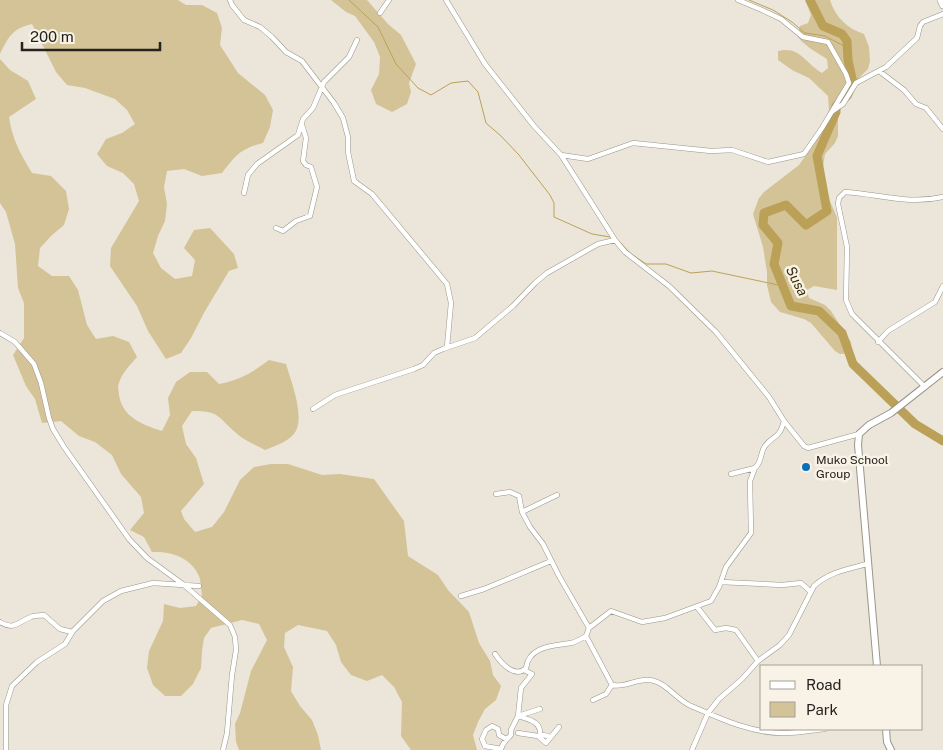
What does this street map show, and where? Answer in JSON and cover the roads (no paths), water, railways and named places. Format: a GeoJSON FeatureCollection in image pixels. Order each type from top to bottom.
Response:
{"type":"FeatureCollection","features":[{"type":"Feature","properties":{"kind":"main road"},"geometry":{"type":"LineString","coordinates":[[941,0],[943,4]]}},
{"type":"Feature","properties":{"kind":"main road"},"geometry":{"type":"LineString","coordinates":[[877,665],[867,564],[858,445],[859,434],[942,374]]}},
{"type":"Feature","properties":{"kind":"main road"},"geometry":{"type":"LineString","coordinates":[[886,730],[887,742],[891,750]]}},
{"type":"Feature","properties":{"kind":"street"},"geometry":{"type":"LineString","coordinates":[[230,0],[244,20],[260,27],[286,52],[302,61],[322,86],[343,118],[348,137],[348,152],[354,181],[372,194],[447,284],[451,303],[447,347]]}},
{"type":"Feature","properties":{"kind":"street"},"geometry":{"type":"LineString","coordinates":[[380,14],[389,0]]}},
{"type":"Feature","properties":{"kind":"street"},"geometry":{"type":"LineString","coordinates":[[446,0],[491,72],[534,126],[562,155],[614,238],[625,252],[669,286],[716,332],[769,397],[784,421],[807,448],[859,434]]}},
{"type":"Feature","properties":{"kind":"street"},"geometry":{"type":"LineString","coordinates":[[562,155],[588,159],[635,143],[711,151],[732,150],[768,162],[804,154],[849,83],[846,74],[828,42],[803,37],[781,20],[738,0]]}},
{"type":"Feature","properties":{"kind":"street"},"geometry":{"type":"LineString","coordinates":[[832,111],[843,104],[856,83],[886,67],[917,38],[923,22],[943,14]]}},
{"type":"Feature","properties":{"kind":"street"},"geometry":{"type":"LineString","coordinates":[[244,193],[248,175],[257,164],[298,136],[303,119],[313,108],[322,86],[349,57],[357,40]]}},
{"type":"Feature","properties":{"kind":"street"},"geometry":{"type":"LineString","coordinates":[[879,71],[904,90],[916,104],[926,108],[943,129]]}},
{"type":"Feature","properties":{"kind":"street"},"geometry":{"type":"LineString","coordinates":[[276,228],[283,231],[296,221],[310,216],[316,194],[315,176],[311,168],[306,166],[303,161],[306,138],[302,124]]}},
{"type":"Feature","properties":{"kind":"street"},"geometry":{"type":"LineString","coordinates":[[925,387],[852,314],[846,300],[847,247],[838,206],[840,198],[845,192],[913,200],[932,200],[943,197]]}},
{"type":"Feature","properties":{"kind":"street"},"geometry":{"type":"LineString","coordinates":[[313,409],[335,395],[414,369],[423,365],[434,354],[447,347],[475,338],[513,306],[547,273],[598,244],[614,238]]}},
{"type":"Feature","properties":{"kind":"street"},"geometry":{"type":"LineString","coordinates":[[878,342],[888,331],[935,302],[943,286]]}},
{"type":"Feature","properties":{"kind":"street"},"geometry":{"type":"LineString","coordinates":[[0,333],[15,342],[34,364],[41,383],[49,418],[64,448],[129,539],[147,558],[184,585],[230,625],[235,637],[236,650],[224,750]]}},
{"type":"Feature","properties":{"kind":"street"},"geometry":{"type":"LineString","coordinates":[[524,670],[527,662],[538,650],[553,645],[573,643],[586,636],[589,628],[611,611],[642,622],[663,619],[711,601],[726,567],[751,533],[750,481],[755,468],[760,463],[763,448],[780,434],[784,421]]}},
{"type":"Feature","properties":{"kind":"street"},"geometry":{"type":"LineString","coordinates":[[731,474],[755,468]]}},
{"type":"Feature","properties":{"kind":"street"},"geometry":{"type":"LineString","coordinates":[[496,494],[507,492],[518,495],[521,501],[522,512],[533,533],[543,544],[589,628]]}},
{"type":"Feature","properties":{"kind":"street"},"geometry":{"type":"LineString","coordinates":[[522,512],[557,495]]}},
{"type":"Feature","properties":{"kind":"street"},"geometry":{"type":"LineString","coordinates":[[461,596],[511,578],[551,560]]}},
{"type":"Feature","properties":{"kind":"street"},"geometry":{"type":"LineString","coordinates":[[692,750],[708,713],[719,699],[742,679],[758,661],[774,651],[789,635],[811,592],[820,580],[833,573],[867,564]]}},
{"type":"Feature","properties":{"kind":"street"},"geometry":{"type":"LineString","coordinates":[[721,582],[782,585],[801,583],[811,592]]}},
{"type":"Feature","properties":{"kind":"street"},"geometry":{"type":"LineString","coordinates":[[6,750],[6,705],[12,686],[38,662],[65,644],[72,632],[103,601],[116,593],[153,583],[199,586]]}},
{"type":"Feature","properties":{"kind":"street"},"geometry":{"type":"LineString","coordinates":[[697,607],[715,630],[734,628],[758,661]]}},
{"type":"Feature","properties":{"kind":"street"},"geometry":{"type":"LineString","coordinates":[[0,622],[5,625],[18,625],[31,616],[44,615],[60,629],[72,632]]}},
{"type":"Feature","properties":{"kind":"street"},"geometry":{"type":"LineString","coordinates":[[586,636],[612,685]]}},
{"type":"Feature","properties":{"kind":"street"},"geometry":{"type":"LineString","coordinates":[[495,654],[509,669],[515,671],[524,670],[532,674],[521,688],[518,716],[511,730],[511,735],[506,740],[504,741],[501,749],[485,746],[482,739],[486,730],[492,726],[498,729],[499,735],[506,740]]}},
{"type":"Feature","properties":{"kind":"street"},"geometry":{"type":"LineString","coordinates":[[612,685],[618,686],[652,680],[667,689],[682,702],[732,723],[760,730]]}},
{"type":"Feature","properties":{"kind":"street"},"geometry":{"type":"LineString","coordinates":[[593,700],[606,694],[612,685]]}},
{"type":"Feature","properties":{"kind":"street"},"geometry":{"type":"LineString","coordinates":[[518,716],[540,709]]}},
{"type":"Feature","properties":{"kind":"street"},"geometry":{"type":"LineString","coordinates":[[518,716],[537,723],[541,730],[540,737],[544,735],[550,737]]}},
{"type":"Feature","properties":{"kind":"street"},"geometry":{"type":"LineString","coordinates":[[518,733],[538,736],[546,743],[559,727]]}},
{"type":"Feature","properties":{"kind":"street"},"geometry":{"type":"LineString","coordinates":[[761,730],[787,733],[816,730]]}},
{"type":"Feature","properties":{"kind":"waterway"},"geometry":{"type":"LineString","coordinates":[[349,0],[378,27],[396,64],[418,88],[431,95],[451,83],[468,81],[478,92],[486,123],[519,155],[550,195],[554,203],[554,217],[592,234],[610,237]]}},
{"type":"Feature","properties":{"kind":"waterway"},"geometry":{"type":"LineString","coordinates":[[749,0],[773,10],[805,33],[825,36],[848,48]]}},
{"type":"Feature","properties":{"kind":"waterway","name":"Susa"},"geometry":{"type":"LineString","coordinates":[[810,0],[823,26],[842,34],[847,41],[848,60],[853,83],[847,96],[836,106],[836,112],[817,156],[827,211],[806,225],[786,205],[764,213],[763,225],[778,243],[774,264],[791,306],[819,311],[842,333],[853,364],[915,424],[943,441]]}},
{"type":"Feature","properties":{"kind":"waterway"},"geometry":{"type":"LineString","coordinates":[[616,238],[630,253],[646,264],[666,264],[691,273],[712,271],[783,286]]}},
{"type":"Feature","properties":{"kind":"place","name":"Muko School Group"},"geometry":{"type":"Point","coordinates":[806,467]}}]}
